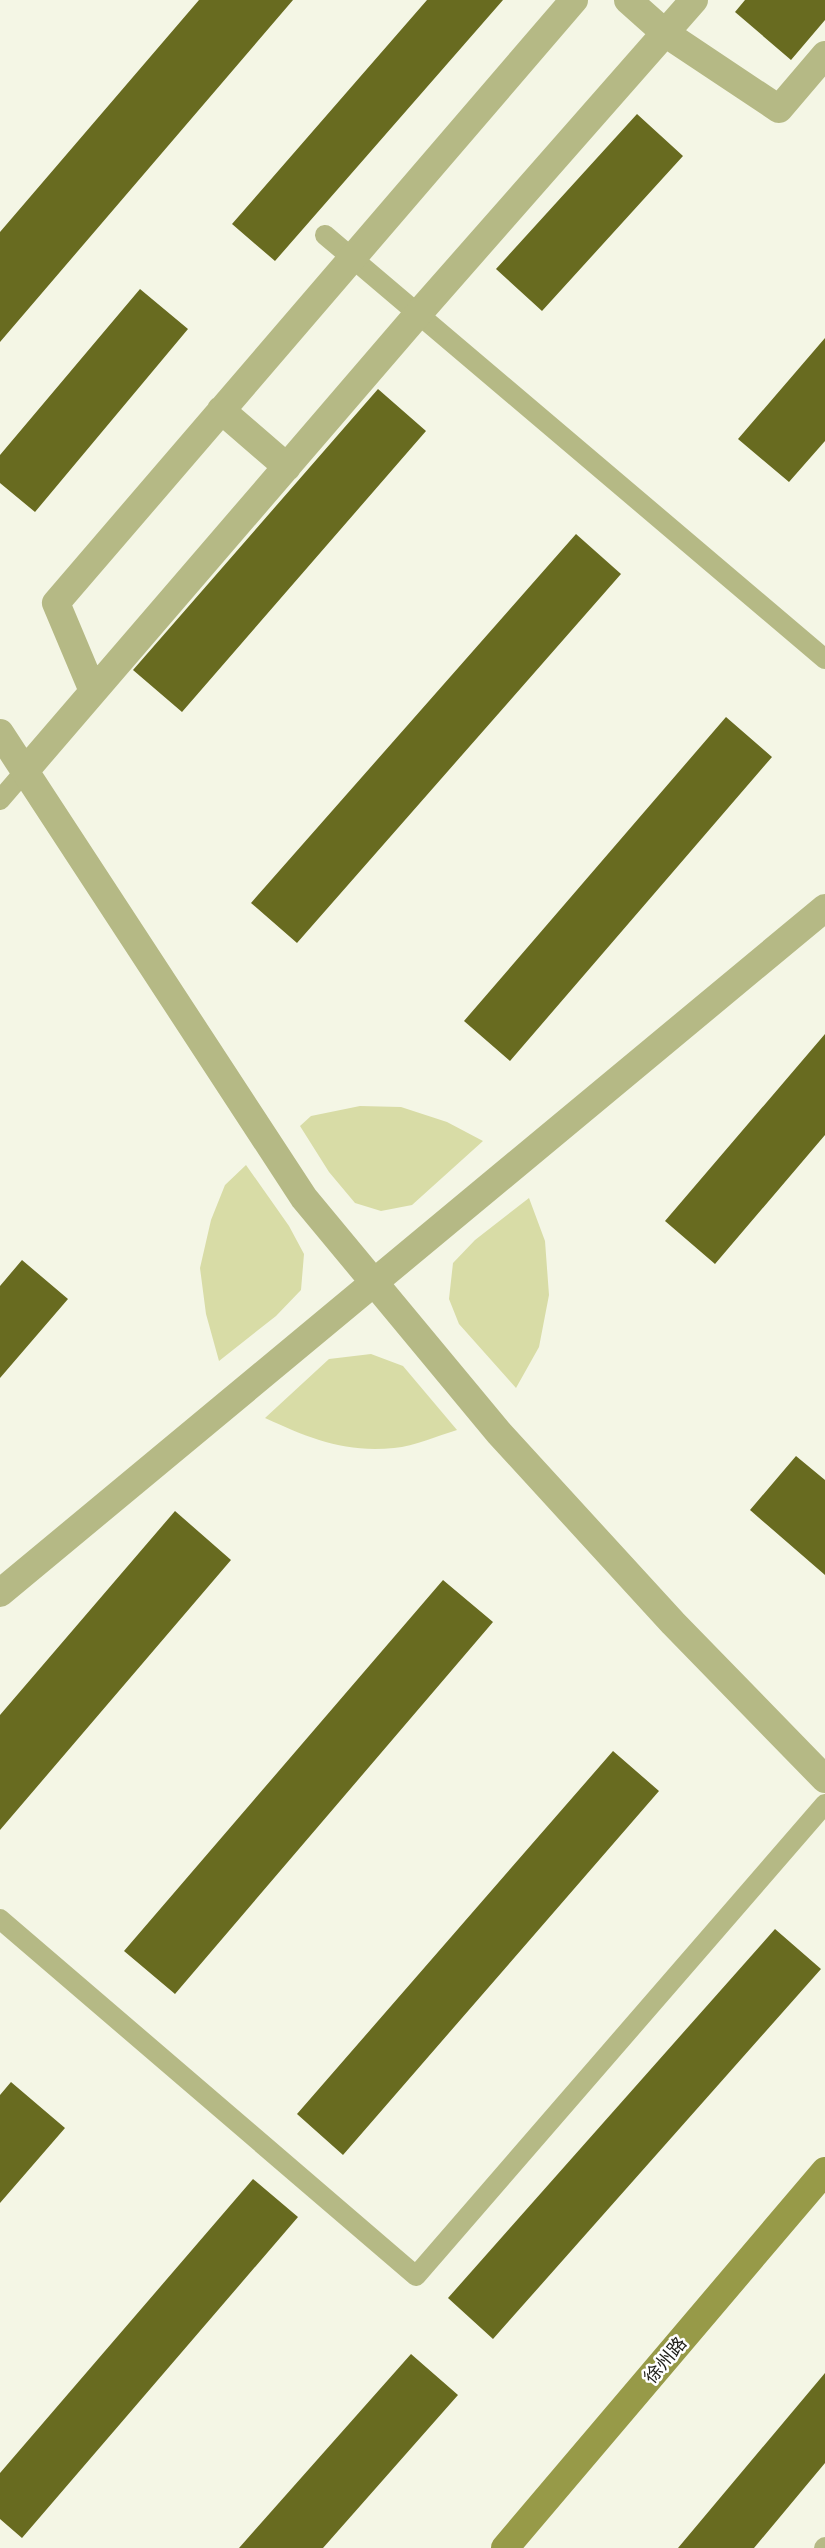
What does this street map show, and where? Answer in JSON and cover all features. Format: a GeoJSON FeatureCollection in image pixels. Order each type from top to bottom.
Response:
{"type":"FeatureCollection","features":[{"type":"Feature","properties":{"kind":"street"},"geometry":{"type":"LineString","coordinates":[[93,691],[56,603],[574,0]]}},
{"type":"Feature","properties":{"kind":"street"},"geometry":{"type":"LineString","coordinates":[[628,0],[666,33],[779,109],[825,55]]}},
{"type":"Feature","properties":{"kind":"street"},"geometry":{"type":"LineString","coordinates":[[25,771],[418,314],[694,0]]}},
{"type":"Feature","properties":{"kind":"street"},"geometry":{"type":"LineString","coordinates":[[221,410],[287,467]]}},
{"type":"Feature","properties":{"kind":"street"},"geometry":{"type":"LineString","coordinates":[[0,733],[304,1198],[499,1433],[673,1623],[825,1780]]}},
{"type":"Feature","properties":{"kind":"street"},"geometry":{"type":"LineString","coordinates":[[0,1593],[825,908]]}},
{"type":"Feature","properties":{"kind":"street","name":"徐州路"},"geometry":{"type":"LineString","coordinates":[[505,2548],[825,2171]]}},
{"type":"Feature","properties":{"kind":"lane"},"geometry":{"type":"LineString","coordinates":[[325,235],[825,659]]}},
{"type":"Feature","properties":{"kind":"lane"},"geometry":{"type":"LineString","coordinates":[[0,800],[25,771]]}},
{"type":"Feature","properties":{"kind":"lane"},"geometry":{"type":"LineString","coordinates":[[0,1919],[416,2276],[825,1804]]}},
{"type":"Feature","properties":{"kind":"green space"},"geometry":{"type":"Polygon","coordinates":[[[360,1106],[401,1107],[447,1122],[483,1141],[412,1205],[381,1211],[355,1203],[329,1172],[300,1126],[311,1116],[360,1106]]]}},
{"type":"Feature","properties":{"kind":"green space"},"geometry":{"type":"Polygon","coordinates":[[[246,1165],[289,1226],[304,1254],[301,1290],[276,1316],[219,1361],[206,1314],[200,1268],[211,1220],[225,1185],[246,1165]]]}},
{"type":"Feature","properties":{"kind":"green space"},"geometry":{"type":"Polygon","coordinates":[[[529,1198],[545,1241],[549,1295],[539,1347],[516,1388],[459,1324],[449,1299],[453,1263],[475,1240],[529,1198]]]}},
{"type":"Feature","properties":{"kind":"green space"},"geometry":{"type":"Polygon","coordinates":[[[371,1354],[403,1366],[457,1430],[402,1447],[359,1448],[312,1438],[265,1418],[329,1359],[371,1354]]]}},
{"type":"Feature","properties":{"kind":"building"},"geometry":{"type":"Polygon","coordinates":[[[199,0],[293,0],[0,342],[0,232],[199,0]]]}},
{"type":"Feature","properties":{"kind":"building"},"geometry":{"type":"Polygon","coordinates":[[[427,0],[503,0],[275,261],[232,224],[427,0]]]}},
{"type":"Feature","properties":{"kind":"building"},"geometry":{"type":"Polygon","coordinates":[[[745,0],[825,0],[825,20],[791,60],[735,12],[745,0]]]}},
{"type":"Feature","properties":{"kind":"building"},"geometry":{"type":"Polygon","coordinates":[[[637,114],[683,156],[542,311],[496,269],[637,114]]]}},
{"type":"Feature","properties":{"kind":"building"},"geometry":{"type":"Polygon","coordinates":[[[140,289],[188,329],[35,512],[0,483],[0,455],[140,289]]]}},
{"type":"Feature","properties":{"kind":"building"},"geometry":{"type":"Polygon","coordinates":[[[825,338],[825,441],[789,482],[738,439],[825,338]]]}},
{"type":"Feature","properties":{"kind":"building"},"geometry":{"type":"Polygon","coordinates":[[[378,389],[426,431],[182,712],[133,670],[378,389]]]}},
{"type":"Feature","properties":{"kind":"building"},"geometry":{"type":"Polygon","coordinates":[[[576,534],[621,574],[297,943],[251,903],[576,534]]]}},
{"type":"Feature","properties":{"kind":"building"},"geometry":{"type":"Polygon","coordinates":[[[726,717],[772,757],[510,1061],[464,1021],[726,717]]]}},
{"type":"Feature","properties":{"kind":"building"},"geometry":{"type":"Polygon","coordinates":[[[825,1034],[825,1135],[715,1264],[665,1221],[825,1034]]]}},
{"type":"Feature","properties":{"kind":"building"},"geometry":{"type":"Polygon","coordinates":[[[22,1260],[68,1299],[0,1378],[0,1286],[22,1260]]]}},
{"type":"Feature","properties":{"kind":"building"},"geometry":{"type":"Polygon","coordinates":[[[796,1456],[825,1480],[825,1575],[750,1510],[796,1456]]]}},
{"type":"Feature","properties":{"kind":"building"},"geometry":{"type":"Polygon","coordinates":[[[175,1511],[231,1560],[0,1830],[0,1715],[175,1511]]]}},
{"type":"Feature","properties":{"kind":"building"},"geometry":{"type":"Polygon","coordinates":[[[443,1580],[493,1622],[175,1994],[124,1951],[443,1580]]]}},
{"type":"Feature","properties":{"kind":"building"},"geometry":{"type":"Polygon","coordinates":[[[613,1751],[659,1791],[343,2155],[297,2114],[613,1751]]]}},
{"type":"Feature","properties":{"kind":"building"},"geometry":{"type":"Polygon","coordinates":[[[775,1929],[821,1969],[493,2339],[448,2298],[775,1929]]]}},
{"type":"Feature","properties":{"kind":"building"},"geometry":{"type":"Polygon","coordinates":[[[11,2082],[65,2128],[0,2203],[0,2095],[11,2082]]]}},
{"type":"Feature","properties":{"kind":"building"},"geometry":{"type":"Polygon","coordinates":[[[253,2179],[298,2217],[22,2538],[0,2519],[0,2473],[253,2179]]]}},
{"type":"Feature","properties":{"kind":"building"},"geometry":{"type":"Polygon","coordinates":[[[411,2354],[458,2395],[323,2548],[239,2548],[411,2354]]]}},
{"type":"Feature","properties":{"kind":"building"},"geometry":{"type":"Polygon","coordinates":[[[825,2373],[825,2463],[754,2548],[678,2548],[825,2373]]]}}]}
